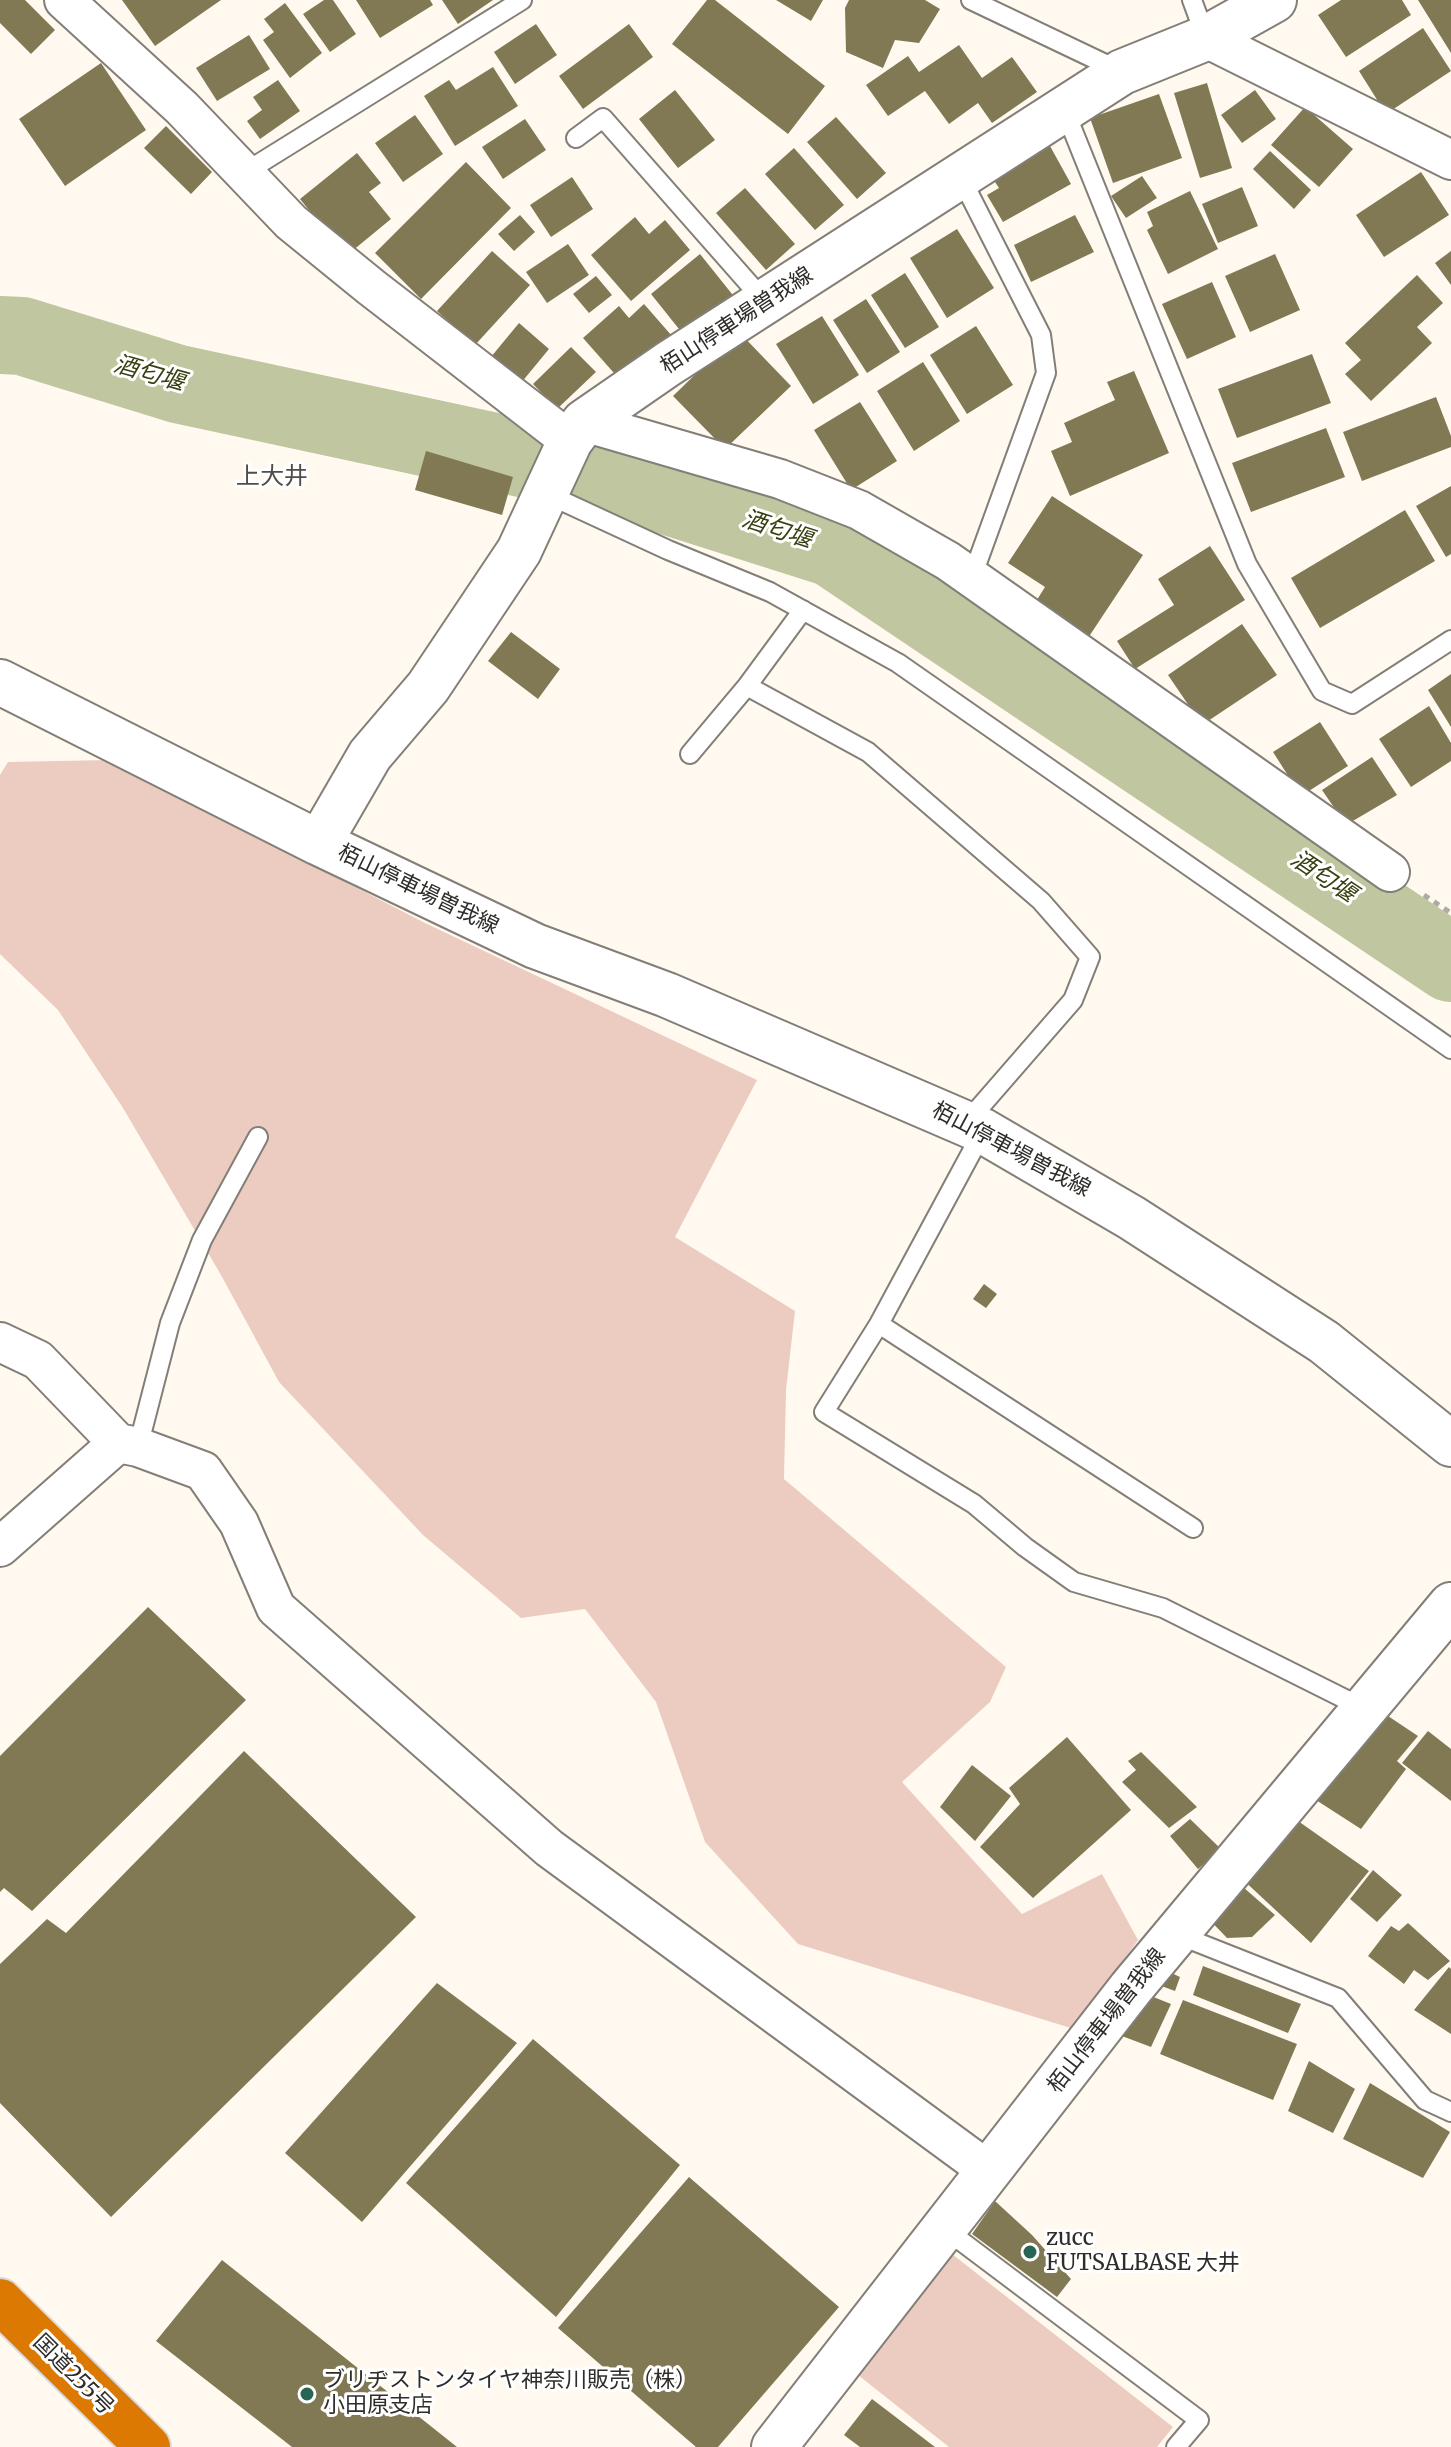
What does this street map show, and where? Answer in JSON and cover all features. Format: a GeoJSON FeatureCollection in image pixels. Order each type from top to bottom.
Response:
{"type":"FeatureCollection","features":[{"type":"Feature","properties":{"kind":"highway","name":"国道255号"},"geometry":{"type":"LineString","coordinates":[[0,2301],[129,2442]]}},
{"type":"Feature","properties":{"kind":"main road","name":"栢山停車場曽我線"},"geometry":{"type":"LineString","coordinates":[[1274,0],[1199,19],[1065,111],[668,364],[577,432],[519,551],[499,583],[428,687],[370,755],[319,843],[535,946],[667,995],[974,1128],[1081,1186],[1324,1342],[1451,1444]]}},
{"type":"Feature","properties":{"kind":"main road"},"geometry":{"type":"LineString","coordinates":[[0,682],[319,843]]}},
{"type":"Feature","properties":{"kind":"main road","name":"栢山停車場曽我線"},"geometry":{"type":"LineString","coordinates":[[774,2447],[1131,1988],[1451,1605]]}},
{"type":"Feature","properties":{"kind":"street"},"geometry":{"type":"LineString","coordinates":[[66,1],[182,108],[302,232],[577,432],[780,479],[859,510],[972,577],[1390,872]]}},
{"type":"Feature","properties":{"kind":"street"},"geometry":{"type":"LineString","coordinates":[[1199,19],[1451,160]]}},
{"type":"Feature","properties":{"kind":"street"},"geometry":{"type":"LineString","coordinates":[[0,1342],[38,1360],[128,1445],[203,1471],[239,1523],[276,1608],[549,1848],[990,2172]]}},
{"type":"Feature","properties":{"kind":"street"},"geometry":{"type":"LineString","coordinates":[[0,1547],[128,1445]]}},
{"type":"Feature","properties":{"kind":"lane"},"geometry":{"type":"LineString","coordinates":[[244,173],[522,0]]}},
{"type":"Feature","properties":{"kind":"lane"},"geometry":{"type":"LineString","coordinates":[[971,0],[1122,72]]}},
{"type":"Feature","properties":{"kind":"lane"},"geometry":{"type":"LineString","coordinates":[[1065,111],[1247,564],[1322,691],[1352,704],[1451,640]]}},
{"type":"Feature","properties":{"kind":"lane"},"geometry":{"type":"LineString","coordinates":[[576,138],[603,118],[766,303]]}},
{"type":"Feature","properties":{"kind":"lane"},"geometry":{"type":"LineString","coordinates":[[961,178],[1041,335],[1046,373],[972,577]]}},
{"type":"Feature","properties":{"kind":"lane"},"geometry":{"type":"LineString","coordinates":[[547,494],[668,550],[770,592],[898,663],[1451,1049]]}},
{"type":"Feature","properties":{"kind":"lane"},"geometry":{"type":"LineString","coordinates":[[690,754],[747,686],[803,610]]}},
{"type":"Feature","properties":{"kind":"lane"},"geometry":{"type":"LineString","coordinates":[[747,686],[868,752],[1041,901],[1090,957],[1073,1000],[974,1128],[879,1324],[824,1412],[974,1504],[1025,1547],[1074,1582],[1163,1608],[1363,1708]]}},
{"type":"Feature","properties":{"kind":"lane"},"geometry":{"type":"LineString","coordinates":[[128,1445],[202,1240],[258,1137]]}},
{"type":"Feature","properties":{"kind":"lane"},"geometry":{"type":"LineString","coordinates":[[879,1324],[1193,1528]]}},
{"type":"Feature","properties":{"kind":"lane"},"geometry":{"type":"LineString","coordinates":[[1176,1934],[1338,1998],[1425,2100],[1451,2112]]}},
{"type":"Feature","properties":{"kind":"lane"},"geometry":{"type":"LineString","coordinates":[[945,2229],[1199,2420],[1176,2447]]}},
{"type":"Feature","properties":{"kind":"shaded area"},"geometry":{"type":"Polygon","coordinates":[[[109,760],[425,923],[757,1080],[675,1237],[795,1311],[786,1390],[784,1479],[1006,1667],[990,1702],[902,1782],[1022,1914],[1102,1874],[1138,1940],[1074,2029],[798,1944],[705,1842],[656,1702],[585,1609],[521,1618],[423,1535],[279,1382],[221,1275],[123,1108],[58,1010],[0,954],[0,775],[8,762],[109,760]]]}},
{"type":"Feature","properties":{"kind":"shaded area"},"geometry":{"type":"Polygon","coordinates":[[[952,2254],[1173,2427],[1157,2447],[949,2447],[858,2375],[952,2254]]]}},
{"type":"Feature","properties":{"kind":"building"},"geometry":{"type":"Polygon","coordinates":[[[0,0],[25,0],[55,30],[31,54],[0,23],[0,0]]]}},
{"type":"Feature","properties":{"kind":"building"},"geometry":{"type":"Polygon","coordinates":[[[122,0],[221,0],[155,46],[122,0]]]}},
{"type":"Feature","properties":{"kind":"building"},"geometry":{"type":"Polygon","coordinates":[[[324,0],[333,0],[356,34],[330,52],[303,14],[324,0]]]}},
{"type":"Feature","properties":{"kind":"building"},"geometry":{"type":"Polygon","coordinates":[[[356,0],[430,0],[433,5],[380,38],[356,0]]]}},
{"type":"Feature","properties":{"kind":"building"},"geometry":{"type":"Polygon","coordinates":[[[442,0],[493,0],[458,24],[442,0]]]}},
{"type":"Feature","properties":{"kind":"building"},"geometry":{"type":"Polygon","coordinates":[[[707,0],[715,0],[825,86],[788,134],[672,44],[707,0]]]}},
{"type":"Feature","properties":{"kind":"building"},"geometry":{"type":"Polygon","coordinates":[[[776,0],[823,0],[811,21],[776,0]]]}},
{"type":"Feature","properties":{"kind":"building"},"geometry":{"type":"Polygon","coordinates":[[[849,0],[925,0],[940,9],[919,43],[895,40],[883,68],[846,52],[845,8],[849,0]]]}},
{"type":"Feature","properties":{"kind":"building"},"geometry":{"type":"Polygon","coordinates":[[[1341,0],[1402,0],[1411,15],[1346,57],[1318,15],[1341,0]]]}},
{"type":"Feature","properties":{"kind":"building"},"geometry":{"type":"Polygon","coordinates":[[[1418,0],[1451,0],[1451,53],[1418,0]]]}},
{"type":"Feature","properties":{"kind":"building"},"geometry":{"type":"Polygon","coordinates":[[[285,3],[322,53],[290,78],[263,40],[274,32],[264,19],[285,3]]]}},
{"type":"Feature","properties":{"kind":"building"},"geometry":{"type":"Polygon","coordinates":[[[536,24],[557,55],[515,84],[494,52],[536,24]]]}},
{"type":"Feature","properties":{"kind":"building"},"geometry":{"type":"Polygon","coordinates":[[[629,24],[653,57],[583,109],[559,76],[629,24]]]}},
{"type":"Feature","properties":{"kind":"building"},"geometry":{"type":"Polygon","coordinates":[[[1423,28],[1451,71],[1386,114],[1359,71],[1423,28]]]}},
{"type":"Feature","properties":{"kind":"building"},"geometry":{"type":"Polygon","coordinates":[[[249,35],[270,69],[217,101],[196,68],[249,35]]]}},
{"type":"Feature","properties":{"kind":"building"},"geometry":{"type":"Polygon","coordinates":[[[959,45],[982,78],[1012,57],[1037,92],[992,123],[978,103],[949,124],[925,91],[888,116],[866,85],[908,56],[919,72],[959,45]]]}},
{"type":"Feature","properties":{"kind":"building"},"geometry":{"type":"Polygon","coordinates":[[[101,63],[146,130],[65,186],[19,119],[101,63]]]}},
{"type":"Feature","properties":{"kind":"building"},"geometry":{"type":"Polygon","coordinates":[[[493,67],[518,106],[455,146],[424,96],[449,80],[456,90],[493,67]]]}},
{"type":"Feature","properties":{"kind":"building"},"geometry":{"type":"Polygon","coordinates":[[[278,80],[300,111],[260,139],[247,121],[262,110],[253,97],[278,80]]]}},
{"type":"Feature","properties":{"kind":"building"},"geometry":{"type":"Polygon","coordinates":[[[1207,83],[1232,168],[1200,178],[1174,93],[1207,83]]]}},
{"type":"Feature","properties":{"kind":"building"},"geometry":{"type":"Polygon","coordinates":[[[675,90],[715,140],[678,168],[639,119],[675,90]]]}},
{"type":"Feature","properties":{"kind":"building"},"geometry":{"type":"Polygon","coordinates":[[[1255,90],[1276,119],[1242,143],[1221,115],[1255,90]]]}},
{"type":"Feature","properties":{"kind":"building"},"geometry":{"type":"Polygon","coordinates":[[[1159,94],[1182,158],[1113,183],[1090,118],[1159,94]]]}},
{"type":"Feature","properties":{"kind":"building"},"geometry":{"type":"Polygon","coordinates":[[[1305,107],[1353,149],[1319,187],[1271,145],[1305,107]]]}},
{"type":"Feature","properties":{"kind":"building"},"geometry":{"type":"Polygon","coordinates":[[[415,115],[443,154],[403,182],[375,143],[415,115]]]}},
{"type":"Feature","properties":{"kind":"building"},"geometry":{"type":"Polygon","coordinates":[[[836,117],[886,173],[857,199],[807,142],[836,117]]]}},
{"type":"Feature","properties":{"kind":"building"},"geometry":{"type":"Polygon","coordinates":[[[525,119],[546,150],[503,179],[482,147],[525,119]]]}},
{"type":"Feature","properties":{"kind":"building"},"geometry":{"type":"Polygon","coordinates":[[[166,126],[212,172],[191,194],[144,148],[166,126]]]}},
{"type":"Feature","properties":{"kind":"building"},"geometry":{"type":"Polygon","coordinates":[[[1050,146],[1071,184],[1003,222],[987,195],[999,188],[993,179],[1050,146]]]}},
{"type":"Feature","properties":{"kind":"building"},"geometry":{"type":"Polygon","coordinates":[[[794,148],[844,205],[815,230],[765,174],[794,148]]]}},
{"type":"Feature","properties":{"kind":"building"},"geometry":{"type":"Polygon","coordinates":[[[1270,151],[1311,190],[1294,209],[1253,169],[1270,151]]]}},
{"type":"Feature","properties":{"kind":"building"},"geometry":{"type":"Polygon","coordinates":[[[357,153],[381,183],[369,192],[391,219],[346,256],[300,199],[357,153]]]}},
{"type":"Feature","properties":{"kind":"building"},"geometry":{"type":"Polygon","coordinates":[[[466,162],[511,208],[421,299],[375,253],[466,162]]]}},
{"type":"Feature","properties":{"kind":"building"},"geometry":{"type":"Polygon","coordinates":[[[1421,172],[1449,215],[1384,257],[1356,215],[1421,172]]]}},
{"type":"Feature","properties":{"kind":"building"},"geometry":{"type":"Polygon","coordinates":[[[1142,176],[1157,198],[1126,218],[1111,196],[1142,176]]]}},
{"type":"Feature","properties":{"kind":"building"},"geometry":{"type":"Polygon","coordinates":[[[572,177],[593,209],[551,237],[530,205],[572,177]]]}},
{"type":"Feature","properties":{"kind":"building"},"geometry":{"type":"Polygon","coordinates":[[[1242,187],[1258,226],[1218,243],[1202,204],[1242,187]]]}},
{"type":"Feature","properties":{"kind":"building"},"geometry":{"type":"Polygon","coordinates":[[[745,188],[795,244],[766,270],[716,213],[745,188]]]}},
{"type":"Feature","properties":{"kind":"building"},"geometry":{"type":"Polygon","coordinates":[[[1190,191],[1218,249],[1168,274],[1147,230],[1153,226],[1147,212],[1190,191]]]}},
{"type":"Feature","properties":{"kind":"building"},"geometry":{"type":"Polygon","coordinates":[[[520,215],[535,232],[514,251],[498,234],[520,215]]]}},
{"type":"Feature","properties":{"kind":"building"},"geometry":{"type":"Polygon","coordinates":[[[1075,215],[1094,252],[1031,282],[1014,245],[1075,215]]]}},
{"type":"Feature","properties":{"kind":"building"},"geometry":{"type":"Polygon","coordinates":[[[635,217],[649,234],[665,220],[690,250],[631,301],[591,255],[635,217]]]}},
{"type":"Feature","properties":{"kind":"building"},"geometry":{"type":"Polygon","coordinates":[[[957,229],[994,288],[947,318],[910,258],[957,229]]]}},
{"type":"Feature","properties":{"kind":"building"},"geometry":{"type":"Polygon","coordinates":[[[568,244],[589,275],[547,303],[526,272],[568,244]]]}},
{"type":"Feature","properties":{"kind":"building"},"geometry":{"type":"Polygon","coordinates":[[[492,251],[530,285],[475,345],[437,311],[492,251]]]}},
{"type":"Feature","properties":{"kind":"building"},"geometry":{"type":"Polygon","coordinates":[[[1451,251],[1451,285],[1435,263],[1451,251]]]}},
{"type":"Feature","properties":{"kind":"building"},"geometry":{"type":"Polygon","coordinates":[[[700,254],[736,299],[687,339],[651,294],[700,254]]]}},
{"type":"Feature","properties":{"kind":"building"},"geometry":{"type":"Polygon","coordinates":[[[1275,254],[1300,310],[1250,332],[1225,276],[1275,254]]]}},
{"type":"Feature","properties":{"kind":"building"},"geometry":{"type":"Polygon","coordinates":[[[905,273],[939,327],[905,348],[871,295],[905,273]]]}},
{"type":"Feature","properties":{"kind":"building"},"geometry":{"type":"Polygon","coordinates":[[[1417,275],[1443,303],[1417,327],[1432,343],[1371,401],[1345,374],[1361,360],[1345,343],[1417,275]]]}},
{"type":"Feature","properties":{"kind":"building"},"geometry":{"type":"Polygon","coordinates":[[[596,276],[612,295],[589,313],[573,294],[596,276]]]}},
{"type":"Feature","properties":{"kind":"building"},"geometry":{"type":"Polygon","coordinates":[[[1212,282],[1236,337],[1187,359],[1162,304],[1212,282]]]}},
{"type":"Feature","properties":{"kind":"building"},"geometry":{"type":"Polygon","coordinates":[[[866,299],[900,352],[867,373],[833,320],[866,299]]]}},
{"type":"Feature","properties":{"kind":"building"},"geometry":{"type":"Polygon","coordinates":[[[644,304],[672,336],[621,381],[583,338],[619,306],[629,318],[644,304]]]}},
{"type":"Feature","properties":{"kind":"building"},"geometry":{"type":"Polygon","coordinates":[[[822,316],[859,375],[813,404],[776,344],[822,316]]]}},
{"type":"Feature","properties":{"kind":"building"},"geometry":{"type":"Polygon","coordinates":[[[519,323],[549,349],[516,389],[486,363],[519,323]]]}},
{"type":"Feature","properties":{"kind":"building"},"geometry":{"type":"Polygon","coordinates":[[[976,326],[1013,385],[967,414],[930,355],[976,326]]]}},
{"type":"Feature","properties":{"kind":"building"},"geometry":{"type":"Polygon","coordinates":[[[739,332],[791,386],[725,449],[673,396],[739,332]]]}},
{"type":"Feature","properties":{"kind":"building"},"geometry":{"type":"Polygon","coordinates":[[[571,347],[596,372],[557,409],[533,384],[571,347]]]}},
{"type":"Feature","properties":{"kind":"building"},"geometry":{"type":"Polygon","coordinates":[[[1312,354],[1331,403],[1237,438],[1218,389],[1312,354]]]}},
{"type":"Feature","properties":{"kind":"building"},"geometry":{"type":"Polygon","coordinates":[[[923,362],[960,421],[914,451],[877,391],[923,362]]]}},
{"type":"Feature","properties":{"kind":"building"},"geometry":{"type":"Polygon","coordinates":[[[1134,371],[1169,453],[1070,496],[1051,451],[1072,442],[1064,423],[1115,400],[1107,382],[1134,371]]]}},
{"type":"Feature","properties":{"kind":"building"},"geometry":{"type":"Polygon","coordinates":[[[1436,397],[1451,436],[1451,447],[1362,481],[1343,432],[1436,397]]]}},
{"type":"Feature","properties":{"kind":"building"},"geometry":{"type":"Polygon","coordinates":[[[860,402],[897,461],[851,490],[814,430],[860,402]]]}},
{"type":"Feature","properties":{"kind":"building"},"geometry":{"type":"Polygon","coordinates":[[[1326,428],[1345,477],[1251,512],[1232,463],[1326,428]]]}},
{"type":"Feature","properties":{"kind":"building"},"geometry":{"type":"Polygon","coordinates":[[[426,451],[513,477],[502,515],[415,490],[426,451]]]}},
{"type":"Feature","properties":{"kind":"building"},"geometry":{"type":"Polygon","coordinates":[[[1451,486],[1451,554],[1446,557],[1416,506],[1451,486]]]}},
{"type":"Feature","properties":{"kind":"building"},"geometry":{"type":"Polygon","coordinates":[[[1052,496],[1143,555],[1088,638],[1035,603],[1045,587],[1008,563],[1052,496]]]}},
{"type":"Feature","properties":{"kind":"building"},"geometry":{"type":"Polygon","coordinates":[[[1405,510],[1435,561],[1320,628],[1291,578],[1405,510]]]}},
{"type":"Feature","properties":{"kind":"building"},"geometry":{"type":"Polygon","coordinates":[[[1210,546],[1245,600],[1135,669],[1117,641],[1174,605],[1158,579],[1210,546]]]}},
{"type":"Feature","properties":{"kind":"building"},"geometry":{"type":"Polygon","coordinates":[[[1242,624],[1277,675],[1202,725],[1168,675],[1242,624]]]}},
{"type":"Feature","properties":{"kind":"building"},"geometry":{"type":"Polygon","coordinates":[[[511,632],[560,669],[538,699],[488,661],[511,632]]]}},
{"type":"Feature","properties":{"kind":"building"},"geometry":{"type":"Polygon","coordinates":[[[1451,674],[1451,727],[1428,690],[1451,674]]]}},
{"type":"Feature","properties":{"kind":"building"},"geometry":{"type":"Polygon","coordinates":[[[1429,706],[1451,743],[1451,761],[1411,787],[1379,739],[1429,706]]]}},
{"type":"Feature","properties":{"kind":"building"},"geometry":{"type":"Polygon","coordinates":[[[1320,722],[1348,766],[1301,796],[1273,752],[1320,722]]]}},
{"type":"Feature","properties":{"kind":"building"},"geometry":{"type":"Polygon","coordinates":[[[1372,757],[1397,795],[1346,825],[1322,790],[1372,757]]]}},
{"type":"Feature","properties":{"kind":"building"},"geometry":{"type":"Polygon","coordinates":[[[984,1284],[997,1294],[986,1308],[973,1299],[984,1284]]]}},
{"type":"Feature","properties":{"kind":"building"},"geometry":{"type":"Polygon","coordinates":[[[148,1607],[246,1700],[32,1911],[4,1888],[0,1892],[0,1756],[148,1607]]]}},
{"type":"Feature","properties":{"kind":"building"},"geometry":{"type":"Polygon","coordinates":[[[1373,1706],[1418,1736],[1397,1761],[1406,1769],[1361,1829],[1302,1791],[1373,1706]]]}},
{"type":"Feature","properties":{"kind":"building"},"geometry":{"type":"Polygon","coordinates":[[[1428,1731],[1451,1749],[1451,1801],[1402,1763],[1428,1731]]]}},
{"type":"Feature","properties":{"kind":"building"},"geometry":{"type":"Polygon","coordinates":[[[1067,1737],[1131,1810],[1033,1898],[980,1847],[1020,1804],[1009,1788],[1067,1737]]]}},
{"type":"Feature","properties":{"kind":"building"},"geometry":{"type":"Polygon","coordinates":[[[244,1751],[416,1917],[111,2217],[0,2103],[0,1964],[47,1919],[66,1933],[244,1751]]]}},
{"type":"Feature","properties":{"kind":"building"},"geometry":{"type":"Polygon","coordinates":[[[1141,1752],[1197,1807],[1169,1828],[1122,1782],[1136,1770],[1128,1761],[1141,1752]]]}},
{"type":"Feature","properties":{"kind":"building"},"geometry":{"type":"Polygon","coordinates":[[[972,1765],[1011,1796],[975,1841],[940,1807],[972,1765]]]}},
{"type":"Feature","properties":{"kind":"building"},"geometry":{"type":"Polygon","coordinates":[[[1291,1816],[1369,1871],[1311,1943],[1240,1877],[1291,1816]]]}},
{"type":"Feature","properties":{"kind":"building"},"geometry":{"type":"Polygon","coordinates":[[[1190,1819],[1221,1849],[1198,1869],[1170,1836],[1190,1819]]]}},
{"type":"Feature","properties":{"kind":"building"},"geometry":{"type":"Polygon","coordinates":[[[1373,1870],[1402,1895],[1377,1922],[1350,1899],[1373,1870]]]}},
{"type":"Feature","properties":{"kind":"building"},"geometry":{"type":"Polygon","coordinates":[[[1235,1880],[1275,1915],[1252,1937],[1227,1938],[1202,1912],[1235,1880]]]}},
{"type":"Feature","properties":{"kind":"building"},"geometry":{"type":"Polygon","coordinates":[[[1408,1923],[1450,1961],[1428,1980],[1414,1970],[1404,1984],[1368,1956],[1391,1926],[1399,1931],[1408,1923]]]}},
{"type":"Feature","properties":{"kind":"building"},"geometry":{"type":"Polygon","coordinates":[[[1203,1966],[1301,2004],[1288,2033],[1193,1995],[1203,1966]]]}},
{"type":"Feature","properties":{"kind":"building"},"geometry":{"type":"Polygon","coordinates":[[[1449,1967],[1451,1969],[1451,2034],[1414,2010],[1449,1967]]]}},
{"type":"Feature","properties":{"kind":"building"},"geometry":{"type":"Polygon","coordinates":[[[1163,1969],[1180,1977],[1175,1991],[1156,1984],[1163,1969]]]}},
{"type":"Feature","properties":{"kind":"building"},"geometry":{"type":"Polygon","coordinates":[[[437,1983],[517,2043],[362,2222],[285,2153],[437,1983]]]}},
{"type":"Feature","properties":{"kind":"building"},"geometry":{"type":"Polygon","coordinates":[[[1131,1988],[1171,2004],[1151,2047],[1114,2033],[1131,1988]]]}},
{"type":"Feature","properties":{"kind":"building"},"geometry":{"type":"Polygon","coordinates":[[[1183,2000],[1297,2044],[1273,2100],[1160,2054],[1183,2000]]]}},
{"type":"Feature","properties":{"kind":"building"},"geometry":{"type":"Polygon","coordinates":[[[533,2039],[680,2165],[556,2317],[406,2183],[533,2039]]]}},
{"type":"Feature","properties":{"kind":"building"},"geometry":{"type":"Polygon","coordinates":[[[1309,2061],[1355,2089],[1333,2133],[1288,2111],[1309,2061]]]}},
{"type":"Feature","properties":{"kind":"building"},"geometry":{"type":"Polygon","coordinates":[[[1370,2083],[1450,2132],[1423,2178],[1343,2139],[1370,2083]]]}},
{"type":"Feature","properties":{"kind":"building"},"geometry":{"type":"Polygon","coordinates":[[[689,2177],[839,2307],[718,2447],[696,2447],[558,2328],[689,2177]]]}},
{"type":"Feature","properties":{"kind":"building"},"geometry":{"type":"Polygon","coordinates":[[[995,2201],[1032,2235],[1071,2279],[1057,2297],[972,2234],[995,2201]]]}},
{"type":"Feature","properties":{"kind":"building","name":"ブリヂストンタイヤ神奈川販売（株） 小田原支店"},"geometry":{"type":"Polygon","coordinates":[[[222,2260],[457,2447],[292,2447],[156,2341],[222,2260]]]}},
{"type":"Feature","properties":{"kind":"building"},"geometry":{"type":"Polygon","coordinates":[[[872,2399],[935,2447],[860,2447],[844,2435],[872,2399]]]}},
{"type":"Feature","properties":{"kind":"waterway","name":"酒匂堰"},"geometry":{"type":"LineString","coordinates":[[0,335],[22,336],[178,384],[606,476],[833,548],[1451,963]]}},
{"type":"Feature","properties":{"kind":"place","name":"zucc FUTSALBASE 大井"},"geometry":{"type":"Point","coordinates":[1030,2252]}},
{"type":"Feature","properties":{"kind":"place","name":"ブリヂストンタイヤ神奈川販売（株） 小田原支店"},"geometry":{"type":"Point","coordinates":[307,2394]}},
{"type":"Feature","properties":{"kind":"district","name":"上大井"},"geometry":{"type":"Point","coordinates":[272,477]}}]}
